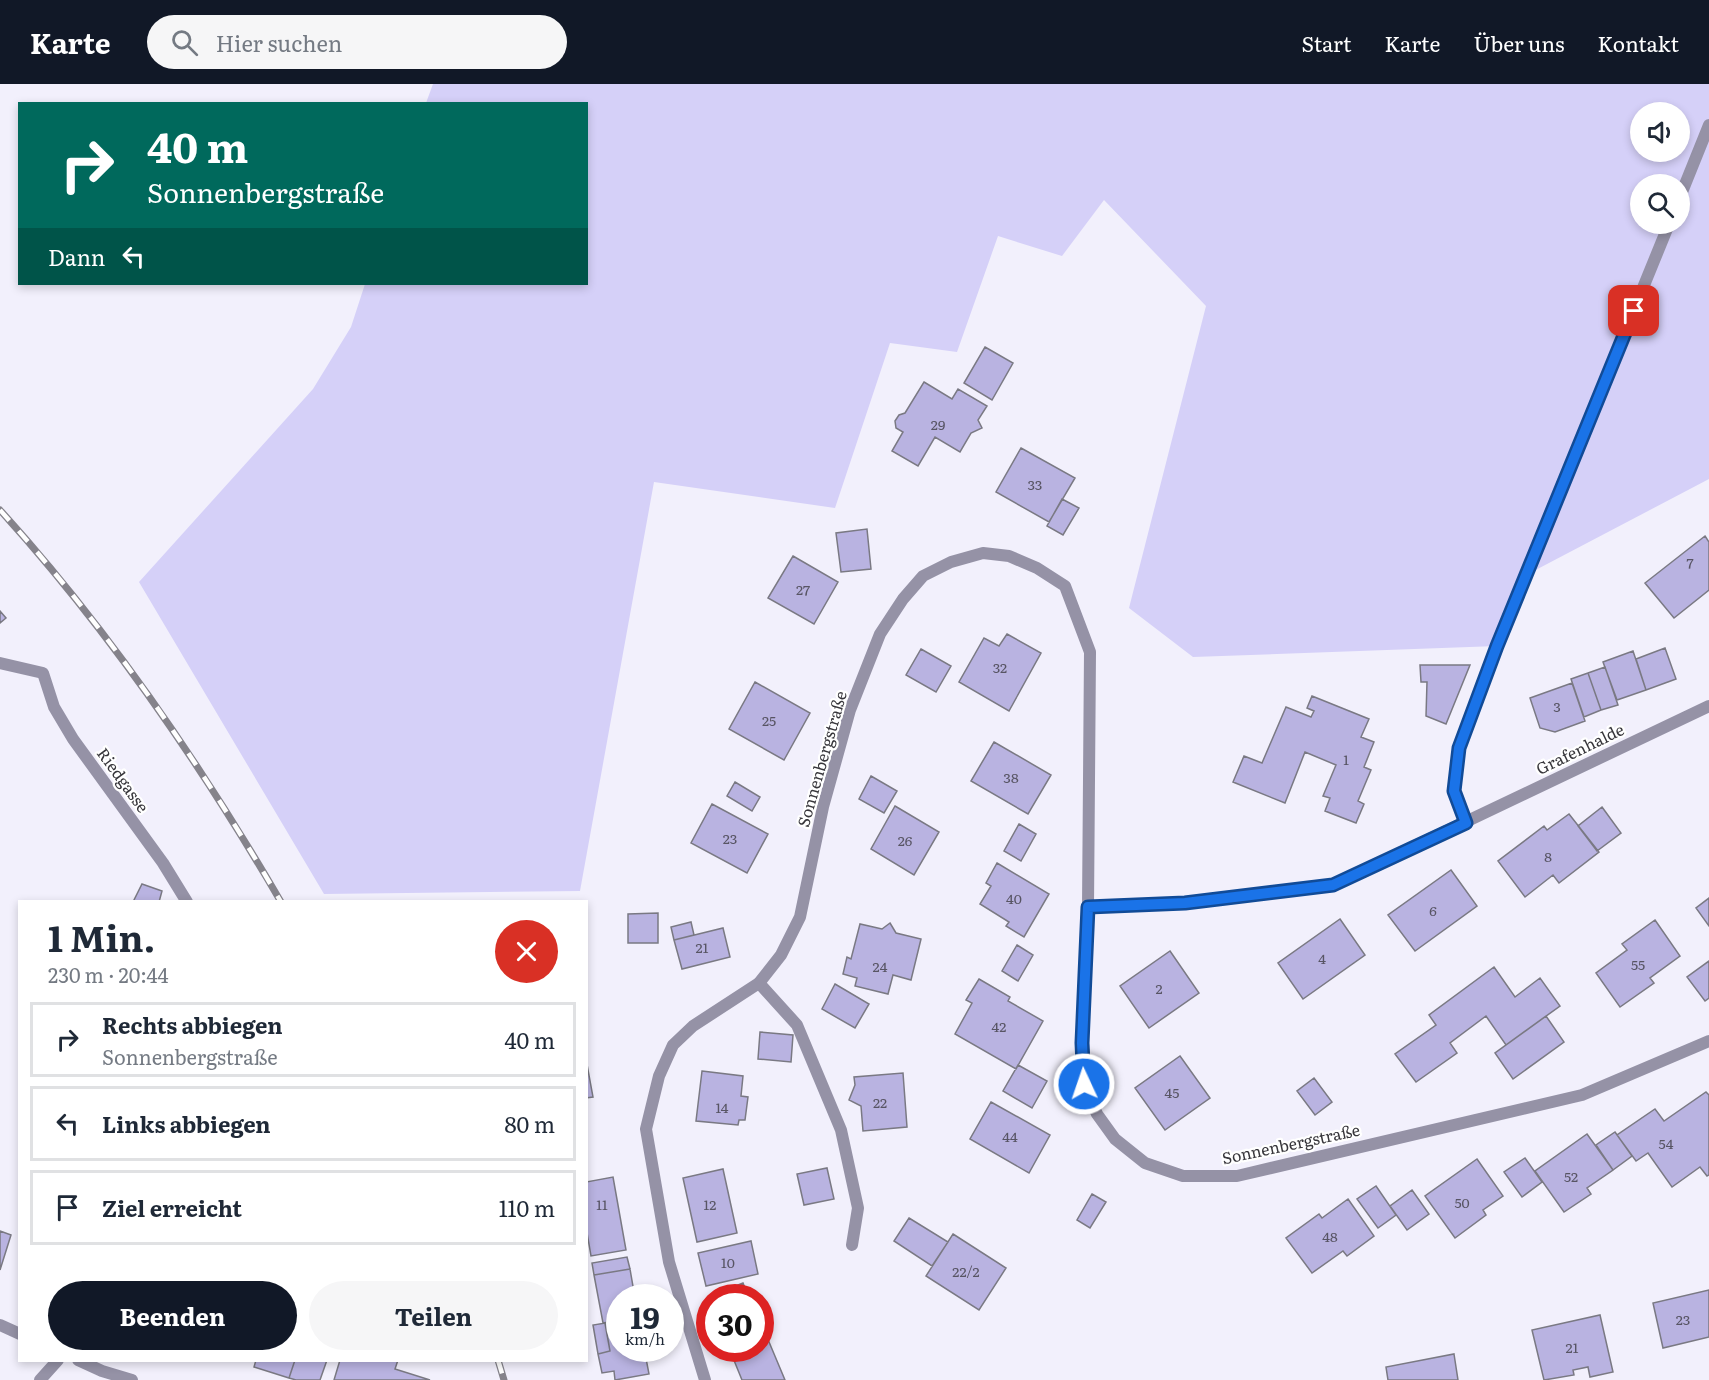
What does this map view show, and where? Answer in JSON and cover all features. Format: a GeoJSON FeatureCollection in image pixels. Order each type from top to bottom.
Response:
{"type":"FeatureCollection","features":[{"type":"Feature","properties":{"kind":"street"},"geometry":{"type":"LineString","coordinates":[[1689,174],[1709,125]]}},
{"type":"Feature","properties":{"kind":"street"},"geometry":{"type":"LineString","coordinates":[[1088,907],[1185,903],[1333,885],[1466,823],[1454,791],[1459,748],[1497,646],[1665,234]]}},
{"type":"Feature","properties":{"kind":"street","name":"Sonnenbergstraße"},"geometry":{"type":"LineString","coordinates":[[705,1380],[669,1262],[646,1129],[659,1076],[673,1045],[693,1026],[759,983],[782,955],[800,917],[823,807],[850,710],[880,634],[903,599],[923,576],[951,562],[983,553],[1009,556],[1037,568],[1065,586],[1090,652],[1088,907],[1082,1043],[1084,1084],[1097,1114],[1115,1139],[1145,1163],[1184,1176],[1237,1176],[1582,1095],[1709,1041]]}},
{"type":"Feature","properties":{"kind":"street","name":"Riedgasse"},"geometry":{"type":"LineString","coordinates":[[0,663],[43,673],[54,706],[73,739],[164,863],[186,900]]}},
{"type":"Feature","properties":{"kind":"street","name":"Grafenhalde"},"geometry":{"type":"LineString","coordinates":[[1466,823],[1709,706]]}},
{"type":"Feature","properties":{"kind":"street"},"geometry":{"type":"LineString","coordinates":[[759,983],[797,1024],[841,1130],[858,1208],[852,1245]]}},
{"type":"Feature","properties":{"kind":"street"},"geometry":{"type":"LineString","coordinates":[[0,1325],[18,1333]]}},
{"type":"Feature","properties":{"kind":"street"},"geometry":{"type":"LineString","coordinates":[[40,1380],[56,1362]]}},
{"type":"Feature","properties":{"kind":"street"},"geometry":{"type":"LineString","coordinates":[[82,1362],[132,1380]]}},
{"type":"Feature","properties":{"kind":"shaded area"},"geometry":{"type":"Polygon","coordinates":[[[433,84],[1709,84],[1709,479],[1528,574],[1497,646],[1193,657],[1129,608],[1206,306],[1104,200],[1062,256],[998,236],[957,352],[890,343],[835,508],[654,482],[580,891],[324,894],[139,582],[313,389],[351,327],[365,285],[588,285],[588,102],[426,102],[433,84]]]}},
{"type":"Feature","properties":{"kind":"building"},"geometry":{"type":"Polygon","coordinates":[[[985,347],[1013,363],[992,400],[964,383],[985,347]]]}},
{"type":"Feature","properties":{"kind":"building"},"geometry":{"type":"Polygon","coordinates":[[[924,382],[952,399],[958,389],[987,406],[978,420],[982,428],[971,433],[960,452],[935,437],[918,466],[892,451],[903,432],[896,428],[895,421],[899,415],[905,413],[924,382]]]}},
{"type":"Feature","properties":{"kind":"building"},"geometry":{"type":"Polygon","coordinates":[[[1021,448],[1075,478],[1049,522],[996,492],[1021,448]]]}},
{"type":"Feature","properties":{"kind":"building"},"geometry":{"type":"Polygon","coordinates":[[[1062,499],[1079,508],[1063,535],[1047,526],[1062,499]]]}},
{"type":"Feature","properties":{"kind":"building"},"geometry":{"type":"Polygon","coordinates":[[[867,529],[871,569],[841,572],[836,533],[867,529]]]}},
{"type":"Feature","properties":{"kind":"building"},"geometry":{"type":"Polygon","coordinates":[[[1705,536],[1709,542],[1709,590],[1674,618],[1645,583],[1705,536]]]}},
{"type":"Feature","properties":{"kind":"building"},"geometry":{"type":"Polygon","coordinates":[[[793,556],[838,582],[814,624],[768,598],[793,556]]]}},
{"type":"Feature","properties":{"kind":"building"},"geometry":{"type":"Polygon","coordinates":[[[0,611],[6,618],[0,623],[0,611]]]}},
{"type":"Feature","properties":{"kind":"building"},"geometry":{"type":"Polygon","coordinates":[[[1007,634],[1041,653],[1009,711],[959,682],[984,638],[999,646],[1007,634]]]}},
{"type":"Feature","properties":{"kind":"building"},"geometry":{"type":"Polygon","coordinates":[[[1665,648],[1676,679],[1646,690],[1636,659],[1665,648]]]}},
{"type":"Feature","properties":{"kind":"building"},"geometry":{"type":"Polygon","coordinates":[[[921,649],[951,666],[936,692],[906,675],[921,649]]]}},
{"type":"Feature","properties":{"kind":"building"},"geometry":{"type":"Polygon","coordinates":[[[1633,651],[1646,690],[1617,700],[1603,662],[1633,651]]]}},
{"type":"Feature","properties":{"kind":"building"},"geometry":{"type":"Polygon","coordinates":[[[1420,665],[1470,665],[1446,724],[1426,716],[1427,682],[1421,682],[1420,665]]]}},
{"type":"Feature","properties":{"kind":"building"},"geometry":{"type":"Polygon","coordinates":[[[1605,667],[1618,705],[1601,710],[1588,673],[1605,667]]]}},
{"type":"Feature","properties":{"kind":"building"},"geometry":{"type":"Polygon","coordinates":[[[1588,673],[1601,710],[1584,717],[1571,679],[1588,673]]]}},
{"type":"Feature","properties":{"kind":"building"},"geometry":{"type":"Polygon","coordinates":[[[755,682],[810,713],[784,760],[729,729],[755,682]]]}},
{"type":"Feature","properties":{"kind":"building"},"geometry":{"type":"Polygon","coordinates":[[[1572,683],[1585,721],[1555,732],[1540,728],[1530,698],[1572,683]]]}},
{"type":"Feature","properties":{"kind":"building"},"geometry":{"type":"Polygon","coordinates":[[[1312,696],[1369,719],[1361,737],[1374,742],[1364,767],[1371,770],[1358,801],[1364,804],[1356,823],[1325,811],[1330,798],[1323,796],[1336,765],[1305,752],[1285,803],[1233,782],[1244,756],[1262,763],[1286,707],[1311,717],[1314,711],[1307,708],[1312,696]]]}},
{"type":"Feature","properties":{"kind":"building"},"geometry":{"type":"Polygon","coordinates":[[[994,742],[1051,775],[1028,814],[971,781],[994,742]]]}},
{"type":"Feature","properties":{"kind":"building"},"geometry":{"type":"Polygon","coordinates":[[[871,776],[897,791],[884,813],[859,799],[871,776]]]}},
{"type":"Feature","properties":{"kind":"building"},"geometry":{"type":"Polygon","coordinates":[[[735,782],[760,797],[752,811],[727,796],[735,782]]]}},
{"type":"Feature","properties":{"kind":"building"},"geometry":{"type":"Polygon","coordinates":[[[712,804],[768,834],[747,873],[691,843],[712,804]]]}},
{"type":"Feature","properties":{"kind":"building"},"geometry":{"type":"Polygon","coordinates":[[[895,806],[939,832],[914,875],[871,849],[895,806]]]}},
{"type":"Feature","properties":{"kind":"building"},"geometry":{"type":"Polygon","coordinates":[[[1602,807],[1621,833],[1597,851],[1578,826],[1602,807]]]}},
{"type":"Feature","properties":{"kind":"building"},"geometry":{"type":"Polygon","coordinates":[[[1569,814],[1599,852],[1559,883],[1553,875],[1525,897],[1498,861],[1544,826],[1547,830],[1569,814]]]}},
{"type":"Feature","properties":{"kind":"building"},"geometry":{"type":"Polygon","coordinates":[[[1019,824],[1036,834],[1021,861],[1004,851],[1019,824]]]}},
{"type":"Feature","properties":{"kind":"building"},"geometry":{"type":"Polygon","coordinates":[[[997,863],[1049,894],[1024,937],[1006,926],[1009,922],[980,904],[991,886],[986,883],[997,863]]]}},
{"type":"Feature","properties":{"kind":"building"},"geometry":{"type":"Polygon","coordinates":[[[1451,870],[1477,906],[1415,951],[1388,915],[1451,870]]]}},
{"type":"Feature","properties":{"kind":"building"},"geometry":{"type":"Polygon","coordinates":[[[142,884],[162,891],[160,900],[134,900],[142,884]]]}},
{"type":"Feature","properties":{"kind":"building"},"geometry":{"type":"Polygon","coordinates":[[[1709,898],[1709,926],[1696,908],[1709,898]]]}},
{"type":"Feature","properties":{"kind":"building"},"geometry":{"type":"Polygon","coordinates":[[[658,913],[658,943],[628,943],[628,914],[658,913]]]}},
{"type":"Feature","properties":{"kind":"building"},"geometry":{"type":"Polygon","coordinates":[[[1340,919],[1365,955],[1303,999],[1278,963],[1340,919]]]}},
{"type":"Feature","properties":{"kind":"building"},"geometry":{"type":"Polygon","coordinates":[[[1655,920],[1680,956],[1650,978],[1654,983],[1620,1007],[1596,973],[1627,950],[1622,944],[1655,920]]]}},
{"type":"Feature","properties":{"kind":"building"},"geometry":{"type":"Polygon","coordinates":[[[691,922],[694,935],[674,940],[671,927],[691,922]]]}},
{"type":"Feature","properties":{"kind":"building"},"geometry":{"type":"Polygon","coordinates":[[[890,923],[896,933],[921,939],[911,980],[893,975],[888,994],[855,986],[857,978],[843,974],[847,957],[851,959],[860,924],[882,929],[890,923]]]}},
{"type":"Feature","properties":{"kind":"building"},"geometry":{"type":"Polygon","coordinates":[[[723,928],[730,957],[682,969],[674,940],[723,928]]]}},
{"type":"Feature","properties":{"kind":"building"},"geometry":{"type":"Polygon","coordinates":[[[1017,945],[1033,955],[1018,981],[1002,971],[1017,945]]]}},
{"type":"Feature","properties":{"kind":"building"},"geometry":{"type":"Polygon","coordinates":[[[1170,951],[1199,993],[1149,1028],[1120,986],[1170,951]]]}},
{"type":"Feature","properties":{"kind":"building"},"geometry":{"type":"Polygon","coordinates":[[[1709,961],[1709,998],[1705,1001],[1687,977],[1709,961]]]}},
{"type":"Feature","properties":{"kind":"building"},"geometry":{"type":"Polygon","coordinates":[[[1494,967],[1515,997],[1540,978],[1560,1006],[1506,1045],[1486,1016],[1450,1043],[1457,1053],[1416,1082],[1395,1054],[1436,1025],[1429,1015],[1494,967]]]}},
{"type":"Feature","properties":{"kind":"building"},"geometry":{"type":"Polygon","coordinates":[[[979,979],[1010,997],[1008,1001],[1043,1021],[1016,1069],[955,1034],[972,1003],[966,1000],[979,979]]]}},
{"type":"Feature","properties":{"kind":"building"},"geometry":{"type":"Polygon","coordinates":[[[835,984],[869,1004],[855,1028],[822,1009],[835,984]]]}},
{"type":"Feature","properties":{"kind":"building"},"geometry":{"type":"Polygon","coordinates":[[[1546,1016],[1564,1042],[1513,1079],[1495,1053],[1546,1016]]]}},
{"type":"Feature","properties":{"kind":"building"},"geometry":{"type":"Polygon","coordinates":[[[760,1032],[793,1035],[791,1062],[758,1059],[760,1032]]]}},
{"type":"Feature","properties":{"kind":"building"},"geometry":{"type":"Polygon","coordinates":[[[1180,1056],[1210,1098],[1165,1130],[1135,1088],[1180,1056]]]}},
{"type":"Feature","properties":{"kind":"building"},"geometry":{"type":"Polygon","coordinates":[[[1018,1065],[1047,1081],[1032,1108],[1003,1091],[1018,1065]]]}},
{"type":"Feature","properties":{"kind":"building"},"geometry":{"type":"Polygon","coordinates":[[[588,1070],[593,1097],[588,1098],[588,1070]]]}},
{"type":"Feature","properties":{"kind":"building"},"geometry":{"type":"Polygon","coordinates":[[[702,1071],[743,1076],[741,1096],[748,1097],[745,1120],[739,1120],[738,1125],[696,1121],[702,1071]]]}},
{"type":"Feature","properties":{"kind":"building"},"geometry":{"type":"Polygon","coordinates":[[[903,1073],[907,1127],[863,1131],[861,1106],[849,1100],[855,1085],[854,1077],[903,1073]]]}},
{"type":"Feature","properties":{"kind":"building"},"geometry":{"type":"Polygon","coordinates":[[[1314,1078],[1332,1102],[1315,1115],[1297,1091],[1314,1078]]]}},
{"type":"Feature","properties":{"kind":"building"},"geometry":{"type":"Polygon","coordinates":[[[1706,1092],[1709,1095],[1709,1175],[1707,1176],[1700,1167],[1672,1187],[1648,1153],[1636,1161],[1617,1135],[1655,1109],[1664,1121],[1706,1092]]]}},
{"type":"Feature","properties":{"kind":"building"},"geometry":{"type":"Polygon","coordinates":[[[991,1102],[1050,1135],[1029,1173],[970,1139],[991,1102]]]}},
{"type":"Feature","properties":{"kind":"building"},"geometry":{"type":"Polygon","coordinates":[[[1615,1132],[1632,1156],[1613,1170],[1596,1145],[1615,1132]]]}},
{"type":"Feature","properties":{"kind":"building"},"geometry":{"type":"Polygon","coordinates":[[[1587,1134],[1613,1170],[1587,1188],[1591,1194],[1564,1212],[1535,1171],[1587,1134]]]}},
{"type":"Feature","properties":{"kind":"building"},"geometry":{"type":"Polygon","coordinates":[[[1525,1158],[1542,1182],[1522,1197],[1504,1172],[1525,1158]]]}},
{"type":"Feature","properties":{"kind":"building"},"geometry":{"type":"Polygon","coordinates":[[[1477,1159],[1503,1196],[1483,1210],[1486,1215],[1455,1238],[1425,1196],[1477,1159]]]}},
{"type":"Feature","properties":{"kind":"building"},"geometry":{"type":"Polygon","coordinates":[[[827,1168],[834,1199],[804,1205],[797,1174],[827,1168]]]}},
{"type":"Feature","properties":{"kind":"building"},"geometry":{"type":"Polygon","coordinates":[[[723,1169],[737,1233],[697,1242],[683,1178],[723,1169]]]}},
{"type":"Feature","properties":{"kind":"building"},"geometry":{"type":"Polygon","coordinates":[[[613,1177],[626,1250],[591,1256],[588,1239],[588,1182],[613,1177]]]}},
{"type":"Feature","properties":{"kind":"building"},"geometry":{"type":"Polygon","coordinates":[[[1376,1186],[1396,1215],[1378,1228],[1357,1199],[1376,1186]]]}},
{"type":"Feature","properties":{"kind":"building"},"geometry":{"type":"Polygon","coordinates":[[[1412,1190],[1429,1214],[1407,1230],[1390,1206],[1412,1190]]]}},
{"type":"Feature","properties":{"kind":"building"},"geometry":{"type":"Polygon","coordinates":[[[1092,1194],[1106,1202],[1090,1228],[1077,1220],[1092,1194]]]}},
{"type":"Feature","properties":{"kind":"building"},"geometry":{"type":"Polygon","coordinates":[[[1348,1199],[1374,1236],[1347,1256],[1343,1251],[1312,1273],[1286,1238],[1319,1214],[1322,1218],[1348,1199]]]}},
{"type":"Feature","properties":{"kind":"building"},"geometry":{"type":"Polygon","coordinates":[[[909,1218],[948,1242],[932,1266],[894,1241],[909,1218]]]}},
{"type":"Feature","properties":{"kind":"building"},"geometry":{"type":"Polygon","coordinates":[[[0,1231],[11,1235],[0,1270],[0,1231]]]}},
{"type":"Feature","properties":{"kind":"building"},"geometry":{"type":"Polygon","coordinates":[[[953,1234],[1006,1268],[979,1310],[926,1276],[953,1234]]]}},
{"type":"Feature","properties":{"kind":"building"},"geometry":{"type":"Polygon","coordinates":[[[751,1241],[758,1274],[706,1284],[698,1253],[751,1241]]]}},
{"type":"Feature","properties":{"kind":"building"},"geometry":{"type":"Polygon","coordinates":[[[627,1257],[630,1269],[594,1275],[592,1263],[627,1257]]]}},
{"type":"Feature","properties":{"kind":"building"},"geometry":{"type":"Polygon","coordinates":[[[630,1269],[633,1284],[606,1284],[606,1322],[603,1323],[594,1275],[630,1269]]]}},
{"type":"Feature","properties":{"kind":"building"},"geometry":{"type":"Polygon","coordinates":[[[1709,1290],[1709,1337],[1663,1348],[1653,1303],[1709,1290]]]}},
{"type":"Feature","properties":{"kind":"building"},"geometry":{"type":"Polygon","coordinates":[[[1600,1315],[1613,1372],[1590,1377],[1588,1367],[1573,1370],[1574,1375],[1544,1380],[1532,1330],[1600,1315]]]}},
{"type":"Feature","properties":{"kind":"building"},"geometry":{"type":"Polygon","coordinates":[[[605,1323],[606,1352],[598,1354],[593,1325],[605,1323]]]}},
{"type":"Feature","properties":{"kind":"building"},"geometry":{"type":"Polygon","coordinates":[[[606,1352],[606,1362],[647,1362],[649,1374],[615,1380],[614,1371],[602,1373],[598,1354],[606,1352]]]}},
{"type":"Feature","properties":{"kind":"building"},"geometry":{"type":"Polygon","coordinates":[[[774,1354],[785,1380],[742,1380],[735,1362],[774,1362],[774,1354]]]}},
{"type":"Feature","properties":{"kind":"building"},"geometry":{"type":"Polygon","coordinates":[[[1454,1354],[1458,1380],[1388,1380],[1386,1367],[1454,1354]]]}},
{"type":"Feature","properties":{"kind":"building"},"geometry":{"type":"Polygon","coordinates":[[[255,1362],[294,1362],[289,1378],[254,1367],[255,1362]]]}},
{"type":"Feature","properties":{"kind":"building"},"geometry":{"type":"Polygon","coordinates":[[[294,1362],[326,1362],[320,1380],[289,1378],[294,1362]]]}},
{"type":"Feature","properties":{"kind":"building"},"geometry":{"type":"Polygon","coordinates":[[[339,1362],[397,1362],[395,1369],[430,1380],[334,1380],[339,1362]]]}},
{"type":"Feature","properties":{"kind":"railway"},"geometry":{"type":"LineString","coordinates":[[0,510],[78,602],[151,698],[218,799],[280,900]]}},
{"type":"Feature","properties":{"kind":"railway"},"geometry":{"type":"LineString","coordinates":[[499,1362],[504,1380]]}},
{"type":"Feature","properties":{"kind":"route"},"geometry":{"type":"LineString","coordinates":[[1084,1084],[1082,1043],[1088,907],[1185,903],[1333,885],[1466,823],[1454,791],[1459,748],[1497,646],[1634,311]]}}]}
